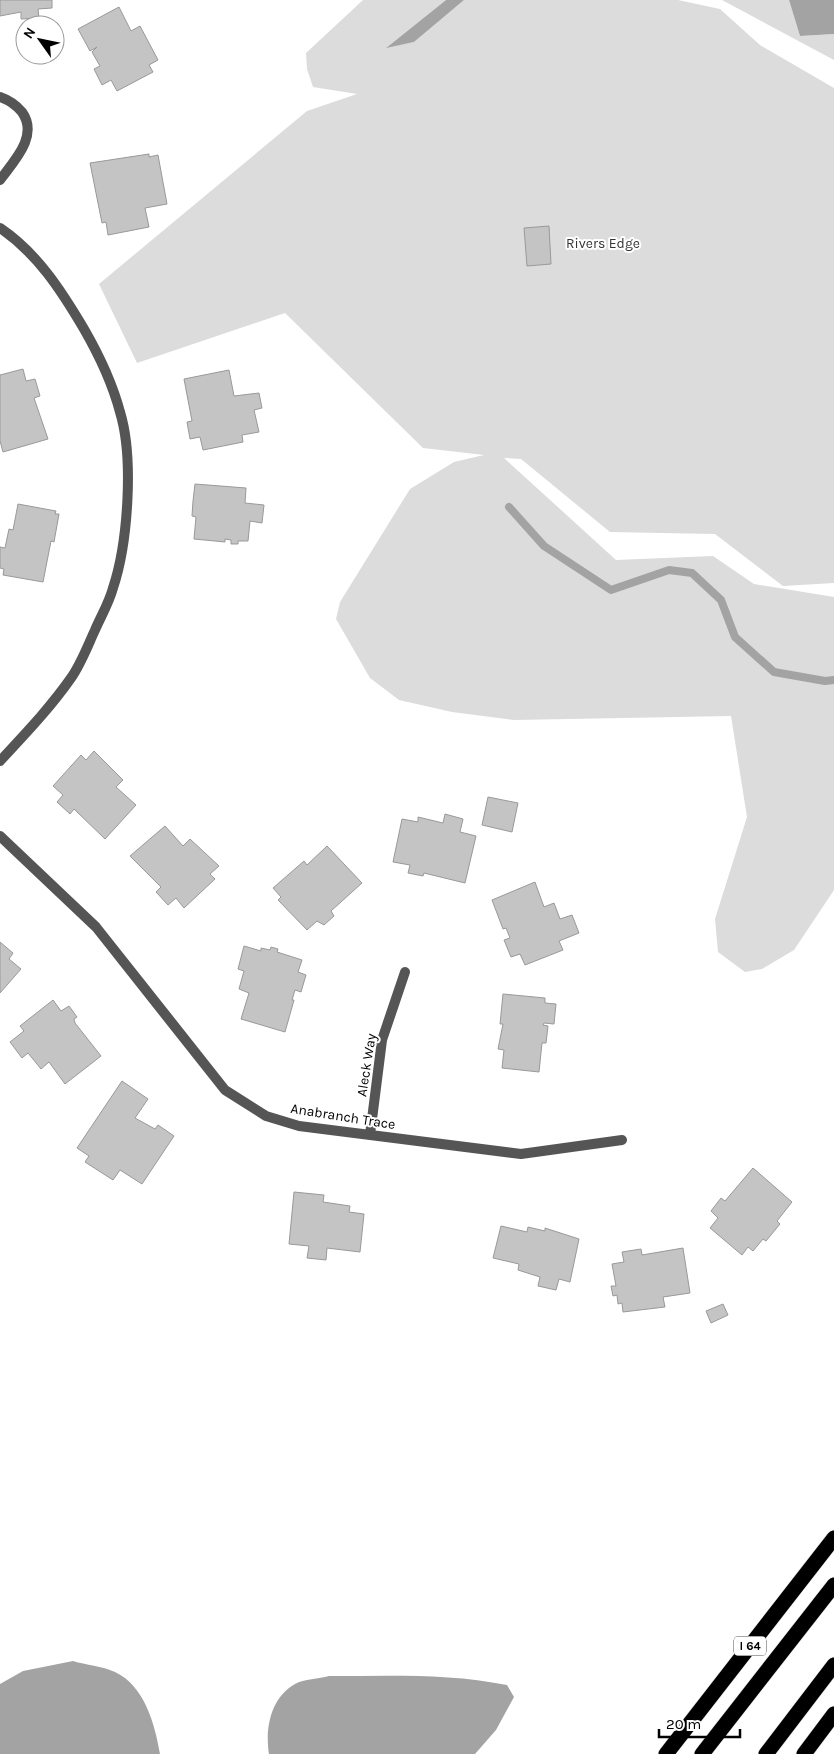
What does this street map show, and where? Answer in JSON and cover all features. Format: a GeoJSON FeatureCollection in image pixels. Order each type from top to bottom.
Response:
{"type":"FeatureCollection","features":[{"type":"Feature","properties":{"kind":"highway","name":"I 64"},"geometry":{"type":"LineString","coordinates":[[666,1754],[834,1538]]}},
{"type":"Feature","properties":{"kind":"highway"},"geometry":{"type":"LineString","coordinates":[[702,1754],[834,1585]]}},
{"type":"Feature","properties":{"kind":"highway"},"geometry":{"type":"LineString","coordinates":[[766,1754],[834,1665]]}},
{"type":"Feature","properties":{"kind":"highway"},"geometry":{"type":"LineString","coordinates":[[804,1754],[834,1714]]}},
{"type":"Feature","properties":{"kind":"street"},"geometry":{"type":"LineString","coordinates":[[0,98],[16,105],[27,120],[28,136],[21,151],[0,180]]}},
{"type":"Feature","properties":{"kind":"street"},"geometry":{"type":"LineString","coordinates":[[0,228],[14,238],[42,265],[71,307],[101,359],[121,413],[127,478],[124,545],[113,589],[73,676],[44,713],[0,761]]}},
{"type":"Feature","properties":{"kind":"street","name":"Anabranch Trace"},"geometry":{"type":"LineString","coordinates":[[0,836],[96,927],[225,1090],[266,1116],[299,1126],[521,1154],[622,1140]]}},
{"type":"Feature","properties":{"kind":"street","name":"Aleck Way"},"geometry":{"type":"LineString","coordinates":[[370,1135],[382,1040],[405,972]]}},
{"type":"Feature","properties":{"kind":"green space","name":"Rivers Edge"},"geometry":{"type":"Polygon","coordinates":[[[363,0],[446,0],[387,47],[414,42],[464,0],[678,0],[720,9],[760,45],[834,88],[834,583],[783,586],[715,534],[610,532],[521,459],[504,458],[616,560],[713,556],[754,584],[834,597],[834,890],[794,950],[762,969],[745,972],[718,952],[715,919],[747,817],[731,716],[514,720],[452,712],[399,700],[370,678],[336,619],[340,602],[410,489],[454,462],[484,455],[423,448],[285,313],[137,363],[99,284],[307,111],[357,94],[313,87],[307,69],[306,53],[363,0]]]}},
{"type":"Feature","properties":{"kind":"green space"},"geometry":{"type":"Polygon","coordinates":[[[722,0],[789,0],[800,36],[834,34],[834,60],[722,0]]]}},
{"type":"Feature","properties":{"kind":"shaded area"},"geometry":{"type":"Polygon","coordinates":[[[446,0],[464,0],[414,42],[386,48],[446,0]]]}},
{"type":"Feature","properties":{"kind":"shaded area"},"geometry":{"type":"Polygon","coordinates":[[[789,0],[834,0],[834,34],[800,36],[789,0]]]}},
{"type":"Feature","properties":{"kind":"shaded area"},"geometry":{"type":"Polygon","coordinates":[[[73,1661],[115,1672],[134,1687],[147,1707],[160,1754],[0,1754],[0,1684],[23,1671],[73,1661]]]}},
{"type":"Feature","properties":{"kind":"shaded area"},"geometry":{"type":"Polygon","coordinates":[[[329,1676],[418,1676],[485,1681],[507,1685],[514,1697],[496,1730],[475,1754],[269,1754],[269,1725],[271,1715],[280,1697],[299,1682],[329,1676]]]}},
{"type":"Feature","properties":{"kind":"building"},"geometry":{"type":"Polygon","coordinates":[[[0,0],[52,0],[52,8],[38,9],[39,15],[21,15],[21,12],[0,16],[0,0]]]}},
{"type":"Feature","properties":{"kind":"building"},"geometry":{"type":"Polygon","coordinates":[[[119,7],[131,31],[140,26],[158,60],[149,65],[153,72],[117,91],[111,80],[102,85],[94,69],[100,66],[92,52],[97,47],[90,51],[78,29],[119,7]]]}},
{"type":"Feature","properties":{"kind":"building"},"geometry":{"type":"Polygon","coordinates":[[[149,154],[149,157],[158,155],[167,204],[145,208],[149,227],[108,235],[106,222],[102,223],[90,163],[149,154]]]}},
{"type":"Feature","properties":{"kind":"building"},"geometry":{"type":"Polygon","coordinates":[[[549,226],[551,264],[527,266],[524,228],[549,226]]]}},
{"type":"Feature","properties":{"kind":"building"},"geometry":{"type":"Polygon","coordinates":[[[23,369],[26,381],[35,379],[40,396],[34,398],[48,439],[3,452],[0,441],[0,375],[23,369]]]}},
{"type":"Feature","properties":{"kind":"building"},"geometry":{"type":"Polygon","coordinates":[[[229,370],[234,396],[259,393],[262,408],[254,410],[259,432],[242,435],[243,442],[203,450],[200,437],[190,439],[187,422],[192,421],[184,379],[229,370]]]}},
{"type":"Feature","properties":{"kind":"building"},"geometry":{"type":"Polygon","coordinates":[[[195,484],[246,488],[245,503],[264,505],[262,523],[250,521],[248,541],[238,541],[238,544],[231,544],[231,540],[225,539],[225,542],[194,539],[196,517],[192,516],[195,484]]]}},
{"type":"Feature","properties":{"kind":"building"},"geometry":{"type":"Polygon","coordinates":[[[18,504],[56,511],[55,514],[59,514],[54,542],[51,541],[43,582],[3,575],[4,569],[0,568],[0,547],[5,548],[9,529],[13,530],[18,504]]]}},
{"type":"Feature","properties":{"kind":"building"},"geometry":{"type":"Polygon","coordinates":[[[94,751],[123,780],[116,787],[136,805],[105,839],[74,809],[70,814],[57,802],[63,795],[53,786],[81,755],[86,760],[94,751]]]}},
{"type":"Feature","properties":{"kind":"building"},"geometry":{"type":"Polygon","coordinates":[[[488,797],[518,803],[512,832],[482,825],[488,797]]]}},
{"type":"Feature","properties":{"kind":"building"},"geometry":{"type":"Polygon","coordinates":[[[445,814],[463,819],[460,832],[476,836],[465,883],[424,873],[423,876],[408,873],[410,865],[393,862],[402,819],[418,822],[418,817],[443,823],[445,814]]]}},
{"type":"Feature","properties":{"kind":"building"},"geometry":{"type":"Polygon","coordinates":[[[165,826],[183,846],[190,839],[219,866],[210,874],[215,879],[184,908],[176,898],[168,905],[156,892],[161,887],[130,856],[165,826]]]}},
{"type":"Feature","properties":{"kind":"building"},"geometry":{"type":"Polygon","coordinates":[[[327,846],[362,883],[331,911],[334,916],[324,925],[317,921],[307,930],[278,900],[281,897],[273,888],[304,861],[307,865],[327,846]]]}},
{"type":"Feature","properties":{"kind":"building"},"geometry":{"type":"Polygon","coordinates":[[[535,882],[544,907],[554,903],[560,919],[572,915],[579,933],[559,941],[563,950],[525,965],[520,954],[511,957],[504,940],[510,938],[506,928],[503,929],[492,900],[535,882]]]}},
{"type":"Feature","properties":{"kind":"building"},"geometry":{"type":"Polygon","coordinates":[[[0,942],[13,953],[9,959],[21,969],[0,993],[0,942]]]}},
{"type":"Feature","properties":{"kind":"building"},"geometry":{"type":"Polygon","coordinates":[[[244,946],[261,951],[261,948],[270,950],[271,947],[278,949],[277,952],[302,960],[298,972],[306,975],[301,992],[295,990],[285,1032],[241,1019],[249,993],[239,989],[244,971],[238,969],[244,946]]]}},
{"type":"Feature","properties":{"kind":"building"},"geometry":{"type":"Polygon","coordinates":[[[503,994],[545,998],[545,1003],[556,1004],[554,1024],[544,1023],[543,1025],[548,1026],[546,1043],[542,1043],[539,1072],[502,1068],[504,1050],[498,1049],[503,1024],[500,1024],[503,994]]]}},
{"type":"Feature","properties":{"kind":"building"},"geometry":{"type":"Polygon","coordinates":[[[53,1000],[61,1011],[69,1006],[77,1017],[74,1019],[75,1023],[101,1056],[65,1084],[49,1062],[41,1069],[28,1053],[22,1058],[10,1042],[24,1031],[20,1026],[53,1000]]]}},
{"type":"Feature","properties":{"kind":"building"},"geometry":{"type":"Polygon","coordinates":[[[122,1081],[148,1099],[135,1118],[155,1129],[158,1125],[174,1136],[142,1184],[120,1170],[113,1180],[85,1162],[89,1156],[77,1148],[122,1081]]]}},
{"type":"Feature","properties":{"kind":"building"},"geometry":{"type":"Polygon","coordinates":[[[753,1168],[792,1202],[777,1221],[780,1224],[766,1241],[763,1239],[753,1251],[748,1247],[742,1255],[710,1228],[718,1218],[711,1211],[721,1198],[725,1201],[753,1168]]]}},
{"type":"Feature","properties":{"kind":"building"},"geometry":{"type":"Polygon","coordinates":[[[294,1192],[324,1195],[323,1202],[350,1206],[349,1212],[364,1214],[360,1252],[327,1248],[326,1260],[307,1258],[309,1246],[289,1244],[294,1192]]]}},
{"type":"Feature","properties":{"kind":"building"},"geometry":{"type":"Polygon","coordinates":[[[501,1226],[527,1232],[528,1227],[545,1231],[545,1228],[579,1239],[570,1282],[559,1279],[556,1290],[538,1286],[540,1277],[518,1270],[519,1264],[493,1258],[501,1226]]]}},
{"type":"Feature","properties":{"kind":"building"},"geometry":{"type":"Polygon","coordinates":[[[683,1248],[690,1293],[663,1297],[665,1307],[623,1312],[622,1303],[618,1304],[617,1295],[613,1296],[611,1286],[616,1286],[612,1264],[624,1262],[622,1252],[641,1249],[642,1255],[683,1248]]]}},
{"type":"Feature","properties":{"kind":"building"},"geometry":{"type":"Polygon","coordinates":[[[723,1304],[728,1315],[711,1323],[706,1311],[723,1304]]]}},
{"type":"Feature","properties":{"kind":"waterway"},"geometry":{"type":"LineString","coordinates":[[509,507],[544,546],[611,590],[669,570],[692,573],[721,600],[735,637],[774,672],[825,681],[834,680]]}}]}
